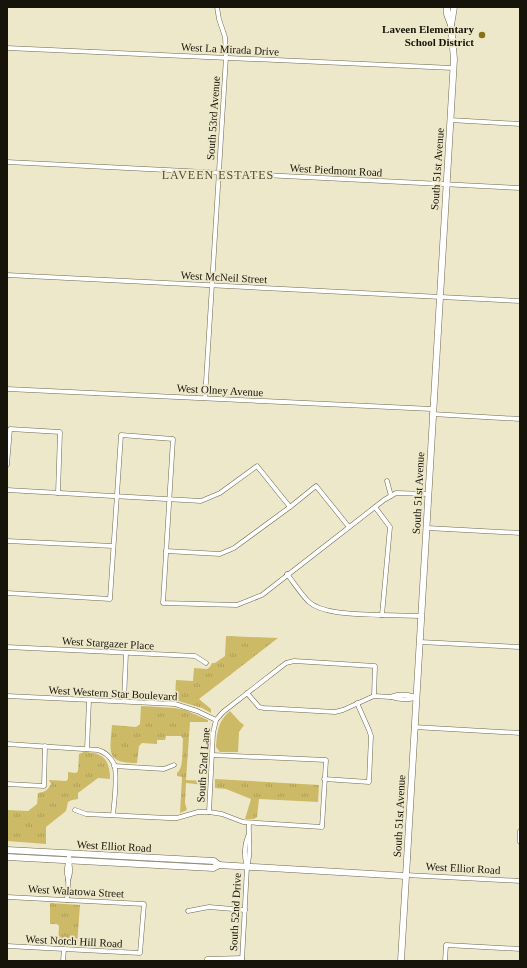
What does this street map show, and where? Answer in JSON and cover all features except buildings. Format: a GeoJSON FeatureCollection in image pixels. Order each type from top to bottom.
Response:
{"type":"FeatureCollection","features":[{"type":"Feature","properties":{"kind":"main road","name":"South 51st Avenue"},"geometry":{"type":"LineString","coordinates":[[447,7],[447,14],[451,25]]}},
{"type":"Feature","properties":{"kind":"main road","name":"South 51st Avenue"},"geometry":{"type":"LineString","coordinates":[[401,961],[453,68],[451,25],[454,7]]}},
{"type":"Feature","properties":{"kind":"main road","name":"West Elliot Road"},"geometry":{"type":"LineString","coordinates":[[7,850],[69,857]]}},
{"type":"Feature","properties":{"kind":"main road","name":"West Elliot Road"},"geometry":{"type":"LineString","coordinates":[[7,857],[214,861],[219,865],[406,875]]}},
{"type":"Feature","properties":{"kind":"street","name":"South 53rd Avenue"},"geometry":{"type":"LineString","coordinates":[[205,398],[226,58],[225,37],[217,7]]}},
{"type":"Feature","properties":{"kind":"street","name":"West La Mirada Drive"},"geometry":{"type":"LineString","coordinates":[[7,48],[453,68]]}},
{"type":"Feature","properties":{"kind":"street"},"geometry":{"type":"LineString","coordinates":[[450,120],[520,124]]}},
{"type":"Feature","properties":{"kind":"street","name":"West Piedmont Road"},"geometry":{"type":"LineString","coordinates":[[7,162],[520,188]]}},
{"type":"Feature","properties":{"kind":"street","name":"West McNeil Street"},"geometry":{"type":"LineString","coordinates":[[7,275],[520,301]]}},
{"type":"Feature","properties":{"kind":"street","name":"West Olney Avenue"},"geometry":{"type":"LineString","coordinates":[[7,389],[205,398],[520,419]]}},
{"type":"Feature","properties":{"kind":"street"},"geometry":{"type":"LineString","coordinates":[[7,465],[10,429],[60,432],[58,493]]}},
{"type":"Feature","properties":{"kind":"street"},"geometry":{"type":"LineString","coordinates":[[7,593],[110,599],[122,435],[173,439],[163,603],[237,605],[262,595],[375,506],[391,496],[396,493],[428,494]]}},
{"type":"Feature","properties":{"kind":"street"},"geometry":{"type":"LineString","coordinates":[[7,490],[201,501],[220,493],[257,466],[290,507]]}},
{"type":"Feature","properties":{"kind":"street"},"geometry":{"type":"LineString","coordinates":[[387,480],[391,496]]}},
{"type":"Feature","properties":{"kind":"street"},"geometry":{"type":"LineString","coordinates":[[166,551],[220,554],[234,548],[316,486],[348,527]]}},
{"type":"Feature","properties":{"kind":"street"},"geometry":{"type":"LineString","coordinates":[[375,506],[390,527],[382,615]]}},
{"type":"Feature","properties":{"kind":"street"},"geometry":{"type":"LineString","coordinates":[[426,528],[520,533]]}},
{"type":"Feature","properties":{"kind":"street"},"geometry":{"type":"LineString","coordinates":[[7,541],[113,546]]}},
{"type":"Feature","properties":{"kind":"street"},"geometry":{"type":"LineString","coordinates":[[287,574],[310,602],[325,609],[335,612],[421,616]]}},
{"type":"Feature","properties":{"kind":"street"},"geometry":{"type":"LineString","coordinates":[[420,642],[520,647]]}},
{"type":"Feature","properties":{"kind":"street","name":"West Stargazer Place"},"geometry":{"type":"LineString","coordinates":[[7,647],[195,656],[206,663]]}},
{"type":"Feature","properties":{"kind":"street"},"geometry":{"type":"LineString","coordinates":[[124,701],[126,653]]}},
{"type":"Feature","properties":{"kind":"street"},"geometry":{"type":"LineString","coordinates":[[216,720],[223,712],[286,663],[294,661],[375,666],[374,696]]}},
{"type":"Feature","properties":{"kind":"street"},"geometry":{"type":"LineString","coordinates":[[247,693],[259,707],[336,712],[374,696],[397,695],[416,697]]}},
{"type":"Feature","properties":{"kind":"street","name":"West Western Star Boulevard"},"geometry":{"type":"LineString","coordinates":[[7,696],[179,705],[197,711],[216,720]]}},
{"type":"Feature","properties":{"kind":"street"},"geometry":{"type":"LineString","coordinates":[[87,749],[89,700]]}},
{"type":"Feature","properties":{"kind":"street"},"geometry":{"type":"LineString","coordinates":[[324,779],[369,782],[371,736],[357,703]]}},
{"type":"Feature","properties":{"kind":"street","name":"South 52nd Lane"},"geometry":{"type":"LineString","coordinates":[[209,812],[213,733],[216,720]]}},
{"type":"Feature","properties":{"kind":"street"},"geometry":{"type":"LineString","coordinates":[[414,727],[520,733]]}},
{"type":"Feature","properties":{"kind":"street"},"geometry":{"type":"LineString","coordinates":[[7,744],[87,749],[103,752],[110,758],[114,766],[113,815]]}},
{"type":"Feature","properties":{"kind":"street"},"geometry":{"type":"LineString","coordinates":[[7,784],[44,786],[45,746]]}},
{"type":"Feature","properties":{"kind":"street"},"geometry":{"type":"LineString","coordinates":[[76,810],[86,814],[168,818],[177,818],[198,812],[209,812],[222,814],[239,821],[249,823],[322,827],[326,760],[212,754]]}},
{"type":"Feature","properties":{"kind":"street"},"geometry":{"type":"LineString","coordinates":[[114,766],[164,769],[174,765]]}},
{"type":"Feature","properties":{"kind":"street","name":"South 52nd Drive"},"geometry":{"type":"LineString","coordinates":[[242,960],[247,867],[250,859],[250,843],[248,836],[249,823]]}},
{"type":"Feature","properties":{"kind":"street"},"geometry":{"type":"LineString","coordinates":[[520,831],[520,842]]}},
{"type":"Feature","properties":{"kind":"street"},"geometry":{"type":"LineString","coordinates":[[67,900],[68,880],[66,875],[66,866],[69,857]]}},
{"type":"Feature","properties":{"kind":"street","name":"West Elliot Road"},"geometry":{"type":"LineString","coordinates":[[406,875],[520,881]]}},
{"type":"Feature","properties":{"kind":"street","name":"West Walatowa Street"},"geometry":{"type":"LineString","coordinates":[[7,897],[144,904],[140,953]]}},
{"type":"Feature","properties":{"kind":"street"},"geometry":{"type":"LineString","coordinates":[[188,911],[209,907],[245,910]]}},
{"type":"Feature","properties":{"kind":"street"},"geometry":{"type":"LineString","coordinates":[[445,961],[446,945],[520,949]]}},
{"type":"Feature","properties":{"kind":"street","name":"West Notch Hill Road"},"geometry":{"type":"LineString","coordinates":[[7,946],[140,953]]}},
{"type":"Feature","properties":{"kind":"street"},"geometry":{"type":"LineString","coordinates":[[63,961],[64,949]]}},
{"type":"Feature","properties":{"kind":"street"},"geometry":{"type":"LineString","coordinates":[[207,960],[242,960]]}},
{"type":"Feature","properties":{"kind":"green space"},"geometry":{"type":"Polygon","coordinates":[[[226,636],[278,638],[199,699],[211,709],[211,713],[202,708],[175,700],[176,680],[193,681],[194,668],[207,669],[212,663],[215,663],[225,656],[226,636]]]}},
{"type":"Feature","properties":{"kind":"green space"},"geometry":{"type":"Polygon","coordinates":[[[141,706],[185,710],[208,720],[208,722],[190,722],[186,780],[205,781],[205,785],[186,783],[185,803],[187,810],[180,813],[182,777],[177,776],[177,773],[181,767],[182,758],[183,739],[181,736],[166,736],[165,740],[157,740],[157,744],[142,743],[139,746],[137,763],[119,761],[114,758],[112,754],[112,725],[136,727],[140,724],[141,706]]]}},
{"type":"Feature","properties":{"kind":"green space"},"geometry":{"type":"Polygon","coordinates":[[[230,711],[244,725],[239,732],[238,752],[220,752],[216,747],[218,732],[223,719],[230,711]]]}},
{"type":"Feature","properties":{"kind":"green space"},"geometry":{"type":"Polygon","coordinates":[[[91,752],[104,758],[109,767],[110,779],[98,778],[78,793],[78,799],[68,802],[66,811],[46,827],[46,844],[7,841],[7,810],[28,811],[37,804],[38,793],[43,792],[50,786],[51,784],[49,780],[66,781],[68,779],[68,772],[76,773],[78,771],[79,754],[91,752]]]}},
{"type":"Feature","properties":{"kind":"green space"},"geometry":{"type":"Polygon","coordinates":[[[215,779],[319,785],[318,802],[259,799],[257,817],[254,819],[245,819],[251,799],[226,789],[215,788],[215,779]]]}},
{"type":"Feature","properties":{"kind":"green space"},"geometry":{"type":"Polygon","coordinates":[[[50,903],[80,905],[77,946],[58,945],[59,926],[57,924],[50,924],[50,903]]]}},
{"type":"Feature","properties":{"kind":"place","name":"Laveen Elementary School District"},"geometry":{"type":"Point","coordinates":[482,35]}},
{"type":"Feature","properties":{"kind":"district","name":"LAVEEN ESTATES"},"geometry":{"type":"Point","coordinates":[218,175]}}]}
